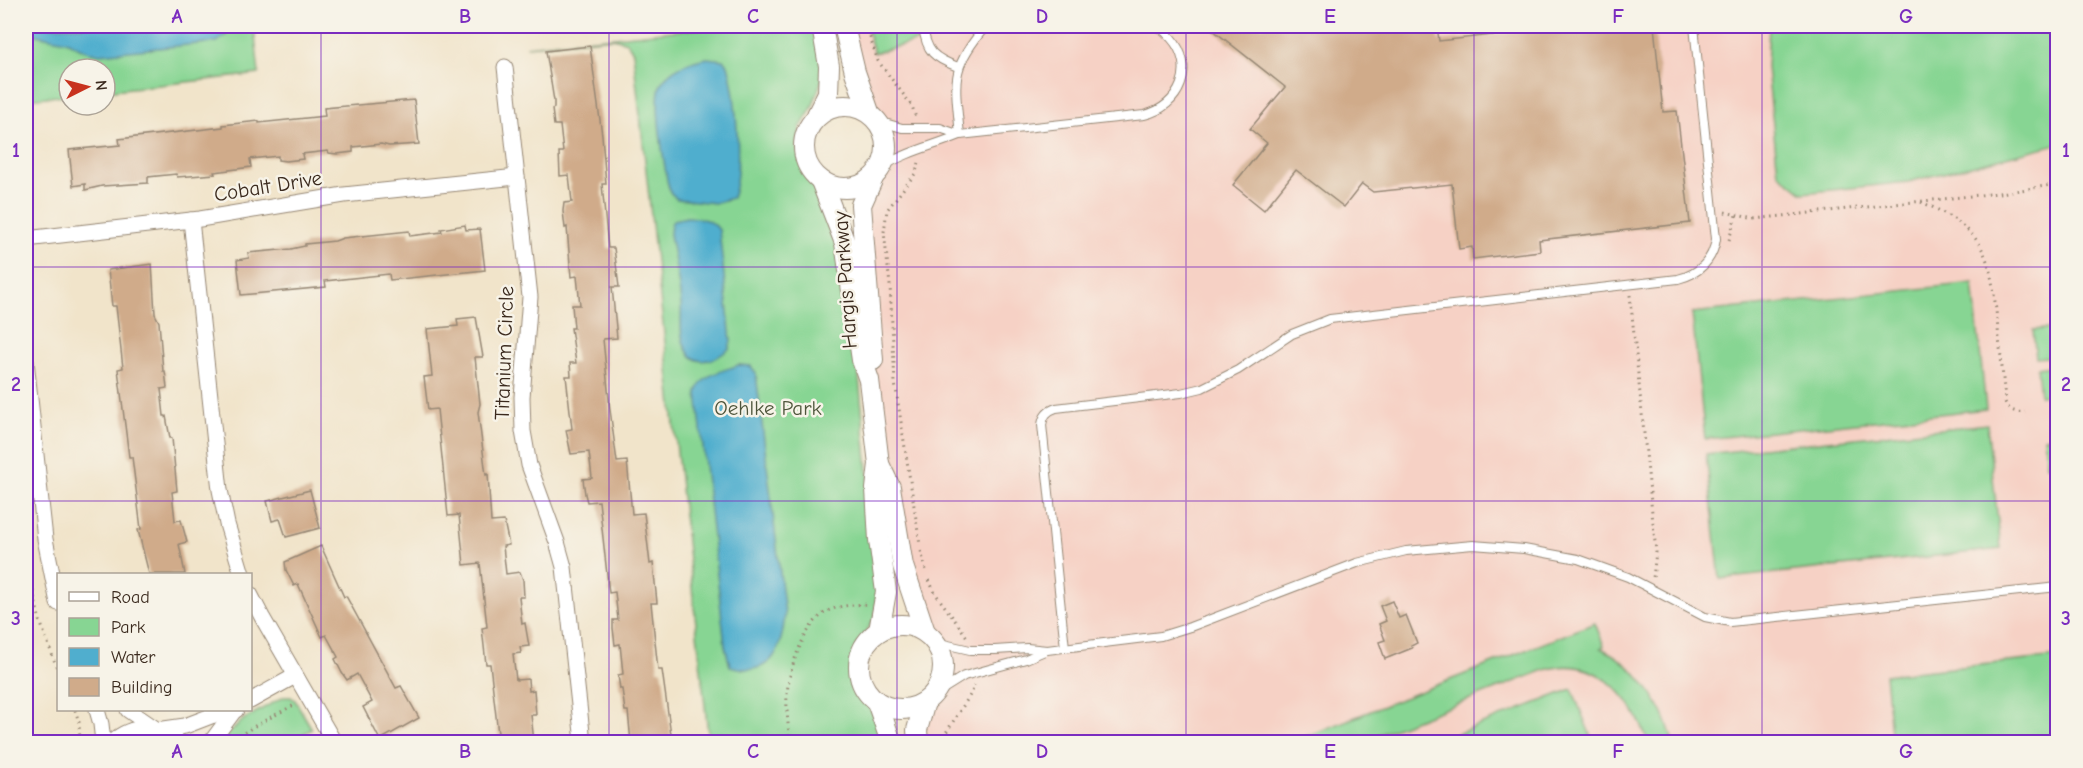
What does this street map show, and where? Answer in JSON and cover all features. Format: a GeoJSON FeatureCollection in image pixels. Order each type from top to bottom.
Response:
{"type":"FeatureCollection","features":[{"type":"Feature","properties":{"kind":"street"},"geometry":{"type":"LineString","coordinates":[[822,26],[829,66],[828,93],[809,125],[804,149],[806,161],[821,181],[834,187],[848,189],[861,185],[878,173],[886,154],[887,143],[885,133],[873,116],[848,49],[844,26]]}},
{"type":"Feature","properties":{"kind":"street","name":"Titanium Circle"},"geometry":{"type":"LineString","coordinates":[[505,67],[530,297],[522,397],[523,431],[529,465],[564,567],[583,742]]}},
{"type":"Feature","properties":{"kind":"street"},"geometry":{"type":"LineString","coordinates":[[817,115],[829,108],[843,105],[856,106],[873,116]]}},
{"type":"Feature","properties":{"kind":"street","name":"Hargis Parkway"},"geometry":{"type":"LineString","coordinates":[[869,380],[874,358],[861,205],[878,173]]}},
{"type":"Feature","properties":{"kind":"street","name":"Cobalt Drive"},"geometry":{"type":"LineString","coordinates":[[26,239],[191,220],[344,195],[517,177]]}},
{"type":"Feature","properties":{"kind":"street","name":"Hargis Parkway"},"geometry":{"type":"LineString","coordinates":[[821,181],[845,243],[862,360],[869,380],[879,464],[876,489],[878,530],[886,592],[879,631]]}},
{"type":"Feature","properties":{"kind":"street"},"geometry":{"type":"LineString","coordinates":[[191,220],[220,490],[226,524],[242,573]]}},
{"type":"Feature","properties":{"kind":"street"},"geometry":{"type":"LineString","coordinates":[[26,361],[33,498],[57,599]]}},
{"type":"Feature","properties":{"kind":"street","name":"Hargis Parkway"},"geometry":{"type":"LineString","coordinates":[[879,464],[890,487],[903,566],[930,637]]}},
{"type":"Feature","properties":{"kind":"street"},"geometry":{"type":"LineString","coordinates":[[252,598],[334,742]]}},
{"type":"Feature","properties":{"kind":"street"},"geometry":{"type":"LineString","coordinates":[[918,742],[917,730],[929,699],[941,681],[944,667],[941,653],[930,637],[914,627],[902,625],[879,631],[869,640],[862,652],[859,666],[864,686],[878,702],[889,708],[913,708],[929,699]]}},
{"type":"Feature","properties":{"kind":"street"},"geometry":{"type":"LineString","coordinates":[[252,700],[295,676]]}},
{"type":"Feature","properties":{"kind":"street"},"geometry":{"type":"LineString","coordinates":[[878,702],[891,742]]}},
{"type":"Feature","properties":{"kind":"street"},"geometry":{"type":"LineString","coordinates":[[97,711],[103,742]]}},
{"type":"Feature","properties":{"kind":"street"},"geometry":{"type":"LineString","coordinates":[[129,711],[178,742]]}},
{"type":"Feature","properties":{"kind":"street"},"geometry":{"type":"LineString","coordinates":[[112,742],[122,734],[135,729],[181,727],[231,711]]}},
{"type":"Feature","properties":{"kind":"street"},"geometry":{"type":"LineString","coordinates":[[211,742],[234,711]]}},
{"type":"Feature","properties":{"kind":"lane"},"geometry":{"type":"LineString","coordinates":[[923,26],[926,42],[931,52],[942,61],[958,67]]}},
{"type":"Feature","properties":{"kind":"lane"},"geometry":{"type":"LineString","coordinates":[[960,135],[956,92],[958,67],[970,45],[986,26]]}},
{"type":"Feature","properties":{"kind":"lane"},"geometry":{"type":"LineString","coordinates":[[878,173],[910,152],[960,135],[1144,115],[1159,111],[1170,104],[1179,89],[1183,66],[1175,44],[1157,26]]}},
{"type":"Feature","properties":{"kind":"lane"},"geometry":{"type":"LineString","coordinates":[[1065,648],[1042,425],[1049,411],[1056,408],[1180,393],[1202,388],[1238,370],[1292,334],[1330,319],[1686,277],[1701,269],[1710,258],[1715,245],[1714,212],[1694,26]]}},
{"type":"Feature","properties":{"kind":"lane"},"geometry":{"type":"LineString","coordinates":[[873,116],[909,128],[940,128],[960,135]]}},
{"type":"Feature","properties":{"kind":"lane"},"geometry":{"type":"LineString","coordinates":[[930,637],[970,650],[995,651],[1027,648],[1047,650],[1152,638],[1173,633],[1357,563],[1406,551],[1473,545],[1524,549],[1578,559],[1628,577],[1705,617],[1730,622],[2058,587]]}},
{"type":"Feature","properties":{"kind":"lane"},"geometry":{"type":"LineString","coordinates":[[929,699],[964,676],[1026,659],[1047,650]]}},
{"type":"Feature","properties":{"kind":"path"},"geometry":{"type":"LineString","coordinates":[[866,26],[878,61],[912,106],[916,120]]}},
{"type":"Feature","properties":{"kind":"path"},"geometry":{"type":"LineString","coordinates":[[919,166],[887,210],[884,224],[895,383],[924,566],[935,593],[962,627],[969,643]]}},
{"type":"Feature","properties":{"kind":"path"},"geometry":{"type":"LineString","coordinates":[[1714,212],[1723,211],[1754,219],[2008,192],[2058,184]]}},
{"type":"Feature","properties":{"kind":"path"},"geometry":{"type":"LineString","coordinates":[[1919,201],[1953,218],[1971,234],[1985,253],[1993,279],[2005,402],[2013,411],[2025,412]]}},
{"type":"Feature","properties":{"kind":"path"},"geometry":{"type":"LineString","coordinates":[[1628,284],[1656,552],[1656,565],[1649,589]]}},
{"type":"Feature","properties":{"kind":"path"},"geometry":{"type":"LineString","coordinates":[[26,562],[40,621],[57,668]]}},
{"type":"Feature","properties":{"kind":"path"},"geometry":{"type":"LineString","coordinates":[[789,742],[787,688],[808,631],[817,618],[829,610],[873,603]]}},
{"type":"Feature","properties":{"kind":"path"},"geometry":{"type":"LineString","coordinates":[[940,742],[972,692],[974,683]]}},
{"type":"Feature","properties":{"kind":"path"},"geometry":{"type":"LineString","coordinates":[[231,742],[252,727],[289,708]]}},
{"type":"Feature","properties":{"kind":"path"},"geometry":{"type":"LineString","coordinates":[[75,711],[79,722],[80,742]]}},
{"type":"Feature","properties":{"kind":"shaded area"},"geometry":{"type":"Polygon","coordinates":[[[844,26],[2057,26],[2057,742],[918,742],[944,667],[941,653],[929,636],[879,464],[862,237],[873,178],[882,167],[887,143],[885,133],[869,112],[844,26]]]}},
{"type":"Feature","properties":{"kind":"green space"},"geometry":{"type":"Polygon","coordinates":[[[26,26],[254,26],[259,74],[117,90],[117,57],[57,57],[57,96],[26,99],[26,26]]]}},
{"type":"Feature","properties":{"kind":"green space","name":"Oehlke Park"},"geometry":{"type":"Polygon","coordinates":[[[723,26],[818,26],[824,73],[812,108],[800,128],[797,147],[800,161],[817,192],[837,239],[857,357],[878,574],[875,617],[857,648],[853,668],[858,687],[875,716],[886,742],[709,742],[633,52],[627,42],[613,38],[526,46],[723,26]]]}},
{"type":"Feature","properties":{"kind":"green space"},"geometry":{"type":"Polygon","coordinates":[[[866,26],[923,26],[925,39],[874,53],[866,26]]]}},
{"type":"Feature","properties":{"kind":"green space"},"geometry":{"type":"Polygon","coordinates":[[[1769,26],[2055,26],[2058,52],[2057,144],[1908,182],[1803,193],[1778,173],[1767,67],[1769,26]]]}},
{"type":"Feature","properties":{"kind":"green space"},"geometry":{"type":"Polygon","coordinates":[[[1973,283],[1986,409],[1705,439],[1692,313],[1973,283]]]}},
{"type":"Feature","properties":{"kind":"green space"},"geometry":{"type":"Polygon","coordinates":[[[2057,328],[2057,356],[2036,358],[2033,330],[2057,328]]]}},
{"type":"Feature","properties":{"kind":"green space"},"geometry":{"type":"Polygon","coordinates":[[[2057,365],[2057,394],[2040,396],[2037,368],[2057,365]]]}},
{"type":"Feature","properties":{"kind":"green space"},"geometry":{"type":"Polygon","coordinates":[[[1987,424],[2001,549],[1720,579],[1706,454],[1987,424]]]}},
{"type":"Feature","properties":{"kind":"green space"},"geometry":{"type":"Polygon","coordinates":[[[2057,436],[2057,465],[2047,466],[2044,438],[2057,436]]]}},
{"type":"Feature","properties":{"kind":"green space"},"geometry":{"type":"Polygon","coordinates":[[[1595,623],[1604,646],[1601,648],[1637,675],[1656,700],[1673,742],[1648,742],[1632,709],[1609,682],[1595,673],[1579,668],[1561,667],[1542,671],[1360,742],[1292,742],[1595,623]]]}},
{"type":"Feature","properties":{"kind":"green space"},"geometry":{"type":"Polygon","coordinates":[[[2057,657],[2057,742],[1892,742],[1885,675],[2057,657]]]}},
{"type":"Feature","properties":{"kind":"green space"},"geometry":{"type":"Polygon","coordinates":[[[1572,689],[1593,742],[1436,742],[1572,689]]]}},
{"type":"Feature","properties":{"kind":"green space"},"geometry":{"type":"Polygon","coordinates":[[[283,697],[291,697],[295,700],[312,729],[289,742],[220,742],[244,719],[283,697]]]}},
{"type":"Feature","properties":{"kind":"water"},"geometry":{"type":"Polygon","coordinates":[[[29,26],[227,26],[226,35],[217,42],[100,54],[86,51],[66,41],[36,35],[29,26]]]}},
{"type":"Feature","properties":{"kind":"water"},"geometry":{"type":"Polygon","coordinates":[[[707,58],[723,60],[728,65],[734,94],[737,132],[737,169],[732,198],[715,203],[677,199],[670,192],[658,114],[659,90],[666,77],[682,66],[707,58]]]}},
{"type":"Feature","properties":{"kind":"water"},"geometry":{"type":"Polygon","coordinates":[[[687,217],[709,221],[719,230],[731,341],[729,349],[706,361],[689,354],[681,332],[680,295],[670,234],[674,220],[687,217]]]}},
{"type":"Feature","properties":{"kind":"water"},"geometry":{"type":"Polygon","coordinates":[[[739,365],[751,366],[756,374],[785,614],[781,639],[772,658],[766,664],[745,669],[730,666],[725,646],[697,393],[703,381],[708,377],[739,365]]]}},
{"type":"Feature","properties":{"kind":"building"},"geometry":{"type":"Polygon","coordinates":[[[1208,26],[1437,26],[1439,41],[1573,26],[1654,26],[1663,112],[1677,111],[1690,223],[1539,240],[1540,251],[1473,259],[1472,247],[1459,249],[1452,184],[1373,192],[1362,184],[1344,207],[1296,170],[1264,210],[1233,185],[1267,143],[1250,129],[1285,87],[1208,26]]]}},
{"type":"Feature","properties":{"kind":"building"},"geometry":{"type":"Polygon","coordinates":[[[590,46],[602,135],[606,184],[602,184],[608,248],[614,248],[619,287],[612,287],[617,338],[603,339],[610,410],[617,462],[627,461],[632,514],[644,513],[657,603],[651,603],[658,670],[662,670],[672,742],[631,742],[628,711],[625,711],[618,675],[623,674],[620,644],[615,645],[613,628],[613,620],[618,620],[615,592],[609,593],[599,501],[587,502],[585,494],[583,479],[592,478],[589,452],[571,454],[566,430],[572,429],[566,376],[571,376],[570,363],[576,363],[571,328],[574,328],[572,305],[580,305],[577,276],[571,277],[567,227],[565,228],[563,211],[564,203],[572,202],[569,175],[560,176],[559,152],[563,152],[560,125],[554,125],[552,109],[554,101],[546,51],[590,46]]]}},
{"type":"Feature","properties":{"kind":"building"},"geometry":{"type":"Polygon","coordinates":[[[414,100],[419,144],[353,147],[353,152],[337,154],[328,151],[302,154],[303,159],[286,161],[278,160],[278,156],[250,159],[251,167],[214,172],[215,174],[148,177],[148,183],[102,186],[85,190],[85,184],[73,186],[69,150],[120,145],[119,139],[223,127],[223,125],[325,116],[324,108],[414,100]]]}},
{"type":"Feature","properties":{"kind":"building"},"geometry":{"type":"Polygon","coordinates":[[[465,225],[466,230],[480,229],[485,270],[390,280],[389,274],[325,281],[326,287],[241,295],[237,260],[249,258],[248,253],[291,249],[305,246],[305,244],[343,238],[409,231],[410,236],[442,232],[441,229],[465,225]]]}},
{"type":"Feature","properties":{"kind":"building"},"geometry":{"type":"Polygon","coordinates":[[[152,264],[155,314],[159,322],[163,371],[165,371],[167,388],[161,389],[164,416],[166,416],[170,438],[172,438],[177,491],[172,492],[175,521],[181,520],[187,542],[179,544],[185,573],[149,573],[138,530],[141,529],[118,369],[123,368],[116,306],[112,306],[108,270],[152,264]]]}},
{"type":"Feature","properties":{"kind":"building"},"geometry":{"type":"Polygon","coordinates":[[[476,317],[483,357],[475,357],[480,404],[478,412],[486,475],[488,474],[491,522],[504,521],[509,545],[503,546],[506,574],[520,572],[523,580],[524,597],[519,597],[522,624],[525,623],[529,646],[520,647],[521,653],[513,654],[516,680],[528,679],[529,691],[534,690],[536,715],[531,715],[534,742],[499,742],[490,664],[486,664],[482,628],[487,627],[480,563],[464,565],[459,515],[448,516],[437,409],[428,410],[424,377],[432,376],[427,329],[458,326],[457,319],[476,317]]]}},
{"type":"Feature","properties":{"kind":"building"},"geometry":{"type":"Polygon","coordinates":[[[310,490],[320,528],[286,537],[280,519],[272,521],[267,501],[310,490]]]}},
{"type":"Feature","properties":{"kind":"building"},"geometry":{"type":"Polygon","coordinates":[[[321,546],[344,597],[346,596],[396,688],[401,686],[419,718],[380,740],[363,707],[372,702],[357,674],[347,680],[342,673],[335,659],[338,657],[326,635],[322,637],[298,584],[294,586],[286,570],[285,562],[321,546]]]}},
{"type":"Feature","properties":{"kind":"building"},"geometry":{"type":"Polygon","coordinates":[[[1392,601],[1399,618],[1406,615],[1417,643],[1411,646],[1412,648],[1385,659],[1379,642],[1385,640],[1379,624],[1386,621],[1380,606],[1392,601]]]}}]}
